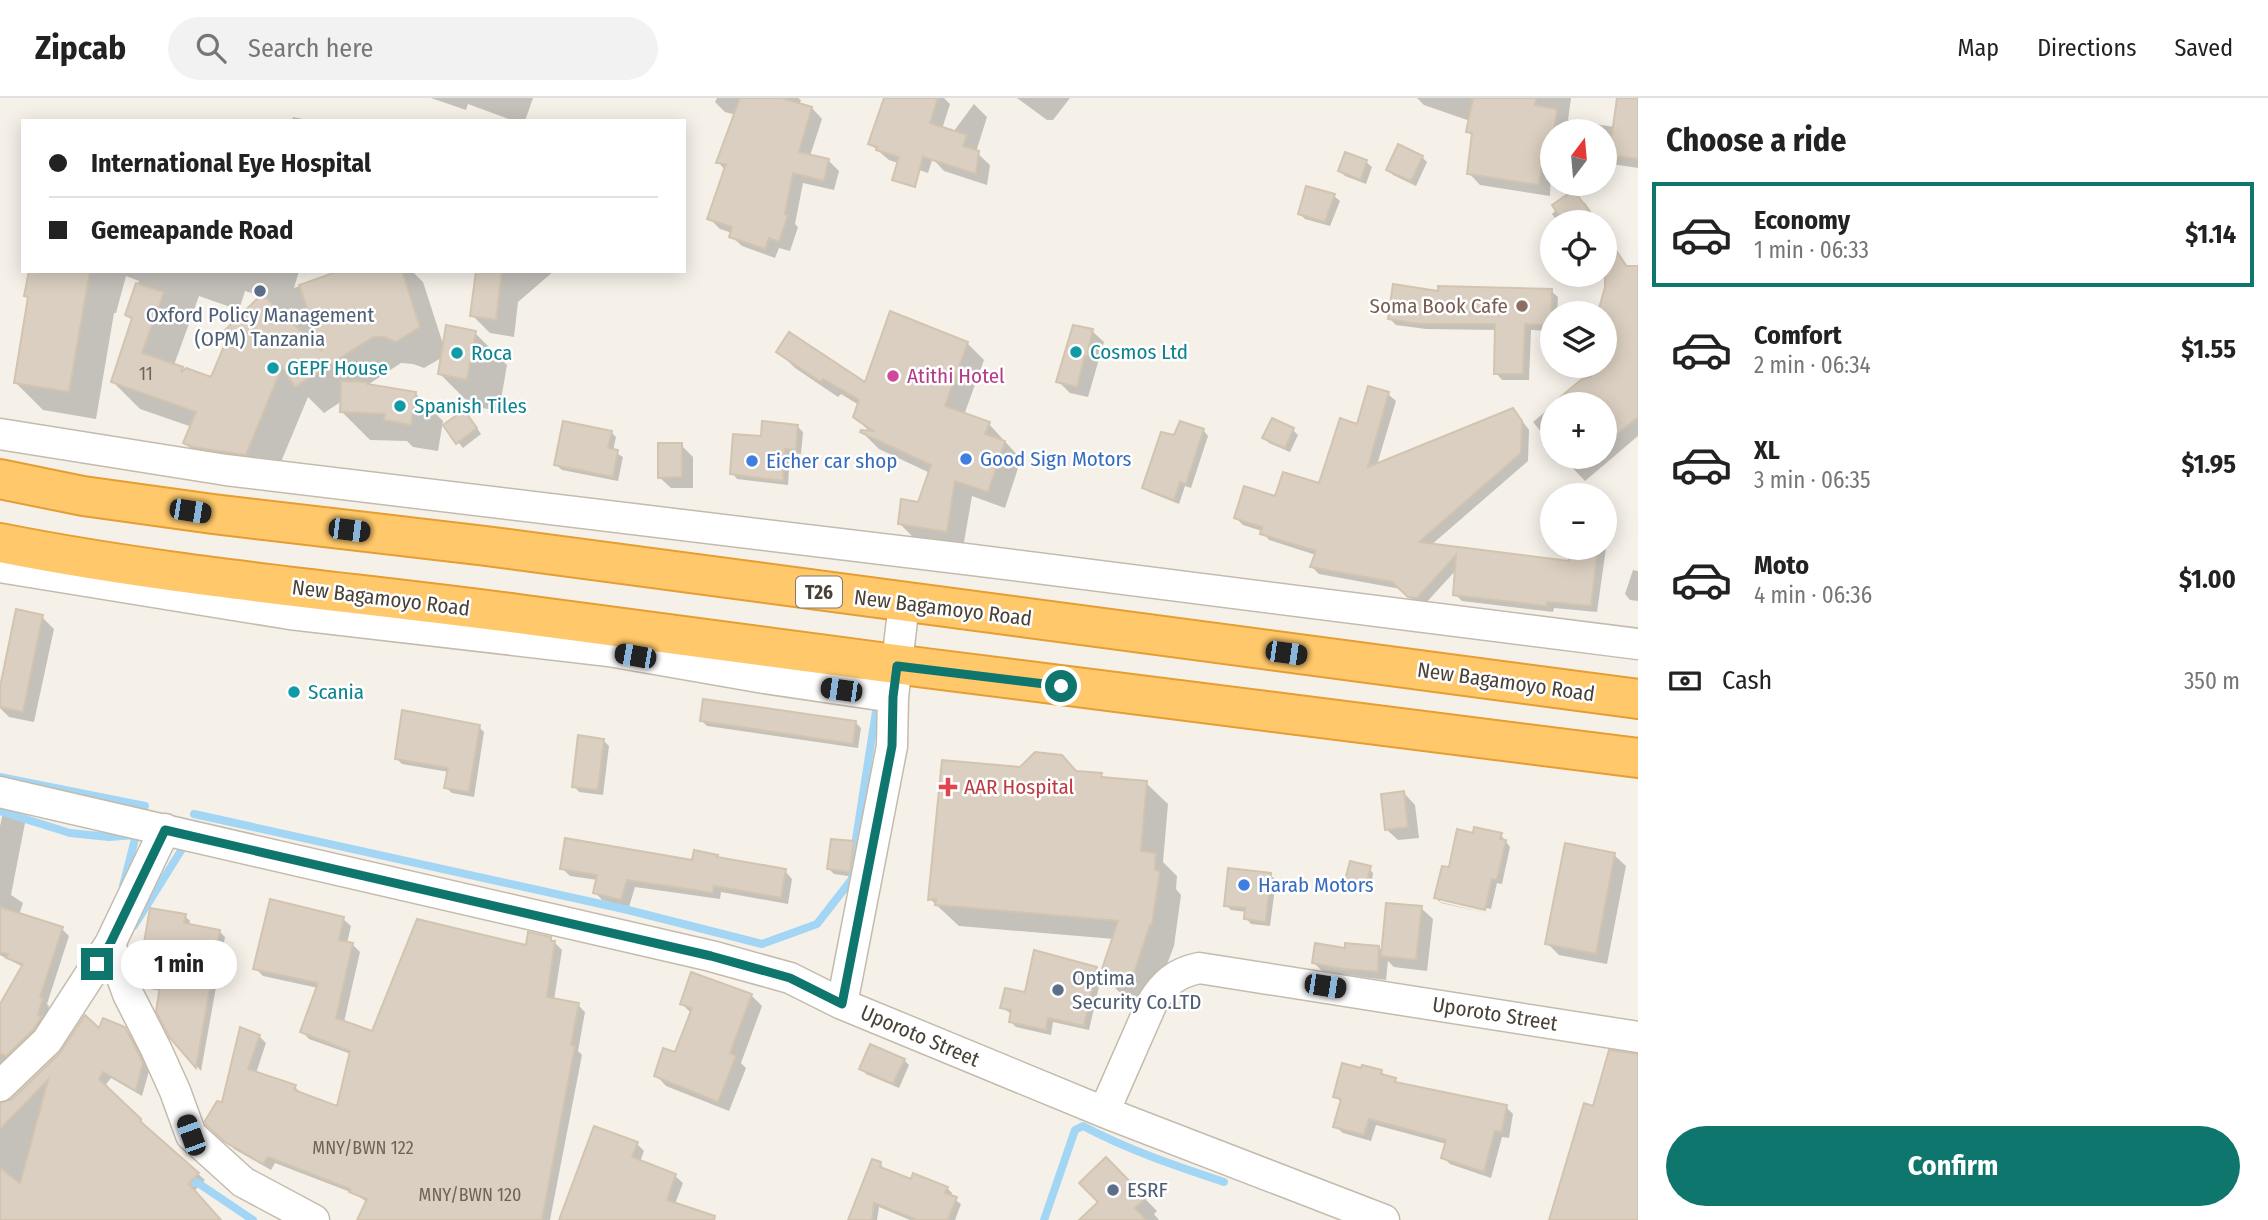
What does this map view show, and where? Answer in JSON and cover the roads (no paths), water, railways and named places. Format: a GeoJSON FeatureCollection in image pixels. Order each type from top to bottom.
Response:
{"type":"FeatureCollection","features":[{"type":"Feature","properties":{"kind":"highway","name":"New Bagamoyo Road"},"geometry":{"type":"LineString","coordinates":[[0,479],[83,496],[213,514],[486,546],[1638,699]]}},
{"type":"Feature","properties":{"kind":"highway","name":"New Bagamoyo Road"},"geometry":{"type":"LineString","coordinates":[[0,543],[210,578],[484,610],[895,682],[1638,758]]}},
{"type":"Feature","properties":{"kind":"street"},"geometry":{"type":"LineString","coordinates":[[0,434],[240,472],[965,559],[1638,644]]}},
{"type":"Feature","properties":{"kind":"street"},"geometry":{"type":"LineString","coordinates":[[0,567],[290,614],[609,651],[764,678],[895,682]]}},
{"type":"Feature","properties":{"kind":"street"},"geometry":{"type":"LineString","coordinates":[[842,1004],[892,746],[895,682],[904,603]]}},
{"type":"Feature","properties":{"kind":"street","name":"Uporoto Street"},"geometry":{"type":"LineString","coordinates":[[0,792],[711,956],[790,978],[842,1004],[1104,1112],[1384,1220]]}},
{"type":"Feature","properties":{"kind":"street"},"geometry":{"type":"LineString","coordinates":[[0,1086],[47,1041],[110,944],[165,830]]}},
{"type":"Feature","properties":{"kind":"street"},"geometry":{"type":"LineString","coordinates":[[110,944],[128,994],[161,1059],[191,1135],[243,1182],[314,1220]]}},
{"type":"Feature","properties":{"kind":"street","name":"Uporoto Street"},"geometry":{"type":"LineString","coordinates":[[1104,1112],[1161,988],[1183,971],[1199,968],[1638,1037]]}},
{"type":"Feature","properties":{"kind":"waterway"},"geometry":{"type":"LineString","coordinates":[[194,814],[628,910],[762,944],[817,924],[852,879],[877,705]]}},
{"type":"Feature","properties":{"kind":"waterway"},"geometry":{"type":"LineString","coordinates":[[0,777],[145,806]]}},
{"type":"Feature","properties":{"kind":"waterway"},"geometry":{"type":"LineString","coordinates":[[0,811],[70,833],[109,837],[136,835],[123,886]]}},
{"type":"Feature","properties":{"kind":"waterway"},"geometry":{"type":"LineString","coordinates":[[134,926],[182,849]]}},
{"type":"Feature","properties":{"kind":"waterway"},"geometry":{"type":"LineString","coordinates":[[1044,1220],[1075,1130],[1083,1126],[1170,1164],[1224,1182]]}},
{"type":"Feature","properties":{"kind":"waterway"},"geometry":{"type":"LineString","coordinates":[[182,1193],[195,1181],[253,1220]]}},
{"type":"Feature","properties":{"kind":"place","name":"Oxford Policy Management (OPM) Tanzania"},"geometry":{"type":"Point","coordinates":[260,291]}},
{"type":"Feature","properties":{"kind":"place","name":"Soma Book Cafe"},"geometry":{"type":"Point","coordinates":[1522,306]}},
{"type":"Feature","properties":{"kind":"place","name":"Cosmos Ltd"},"geometry":{"type":"Point","coordinates":[1076,352]}},
{"type":"Feature","properties":{"kind":"place","name":"Roca"},"geometry":{"type":"Point","coordinates":[457,353]}},
{"type":"Feature","properties":{"kind":"place","name":"GEPF House"},"geometry":{"type":"Point","coordinates":[273,368]}},
{"type":"Feature","properties":{"kind":"place","name":"Atithi Hotel"},"geometry":{"type":"Point","coordinates":[893,376]}},
{"type":"Feature","properties":{"kind":"place","name":"Spanish Tiles"},"geometry":{"type":"Point","coordinates":[400,406]}},
{"type":"Feature","properties":{"kind":"place","name":"Good Sign Motors"},"geometry":{"type":"Point","coordinates":[966,459]}},
{"type":"Feature","properties":{"kind":"place","name":"Eicher car shop"},"geometry":{"type":"Point","coordinates":[752,461]}},
{"type":"Feature","properties":{"kind":"place","name":"Scania"},"geometry":{"type":"Point","coordinates":[294,692]}},
{"type":"Feature","properties":{"kind":"place","name":"AAR Hospital"},"geometry":{"type":"Point","coordinates":[948,787]}},
{"type":"Feature","properties":{"kind":"place","name":"Harab Motors"},"geometry":{"type":"Point","coordinates":[1244,885]}},
{"type":"Feature","properties":{"kind":"place","name":"Optima Security Co.LTD"},"geometry":{"type":"Point","coordinates":[1058,990]}},
{"type":"Feature","properties":{"kind":"place","name":"ESRF"},"geometry":{"type":"Point","coordinates":[1113,1190]}}]}
